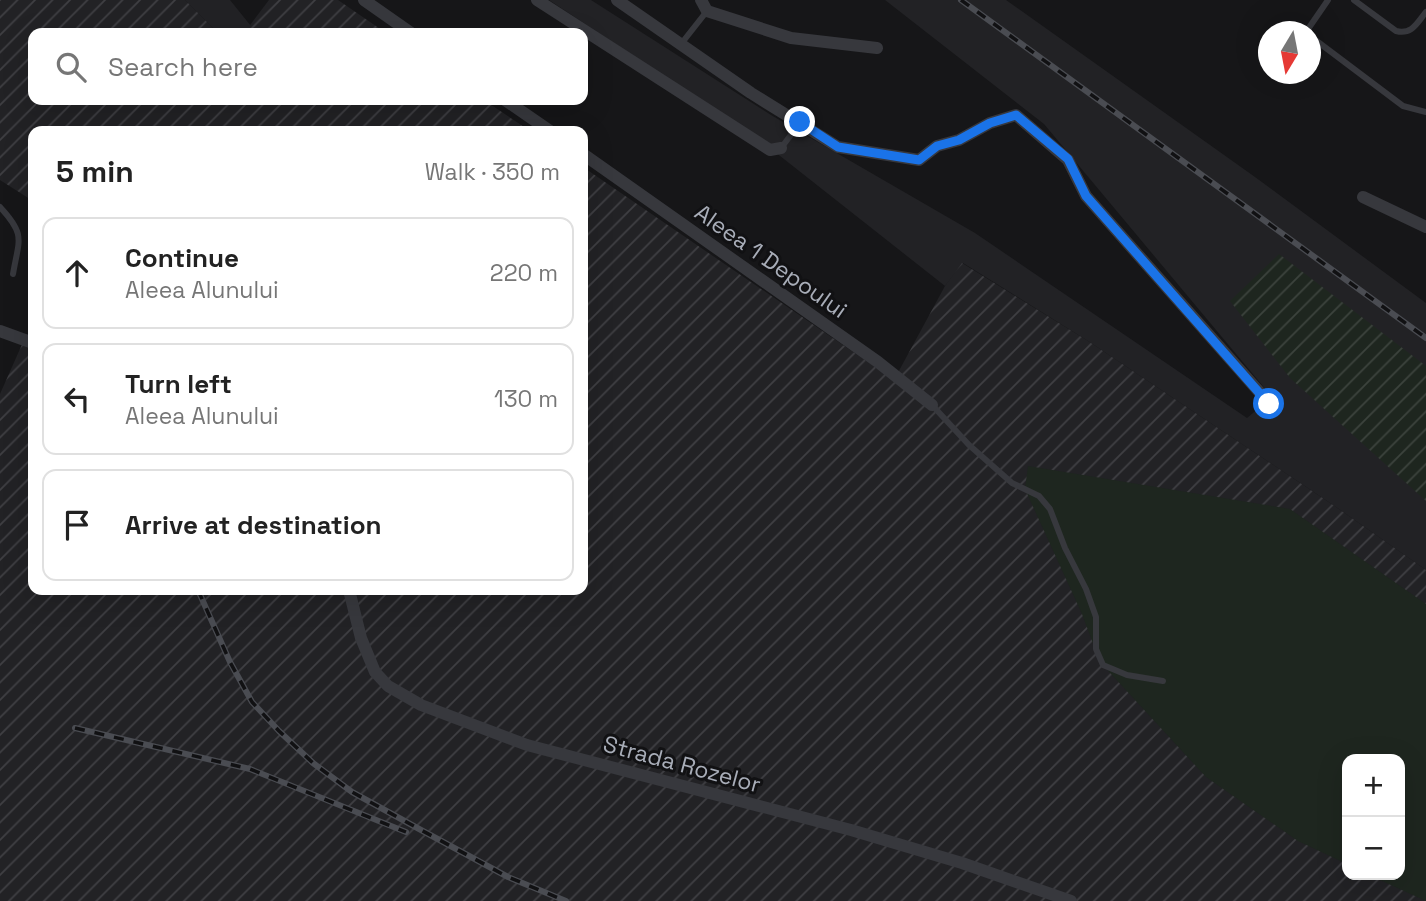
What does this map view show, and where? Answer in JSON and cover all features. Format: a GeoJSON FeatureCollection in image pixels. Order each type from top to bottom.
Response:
{"type":"FeatureCollection","features":[{"type":"Feature","properties":{"kind":"street"},"geometry":{"type":"LineString","coordinates":[[364,0],[404,28]]}},
{"type":"Feature","properties":{"kind":"street"},"geometry":{"type":"LineString","coordinates":[[537,0],[580,28]]}},
{"type":"Feature","properties":{"kind":"street"},"geometry":{"type":"LineString","coordinates":[[617,0],[751,93],[838,147],[919,160],[937,146],[959,140],[990,123],[1016,115],[1068,159],[1086,196],[1269,404]]}},
{"type":"Feature","properties":{"kind":"street"},"geometry":{"type":"LineString","coordinates":[[704,6],[791,38],[877,48]]}},
{"type":"Feature","properties":{"kind":"street"},"geometry":{"type":"LineString","coordinates":[[588,33],[770,150],[780,148]]}},
{"type":"Feature","properties":{"kind":"street"},"geometry":{"type":"LineString","coordinates":[[512,105],[543,126]]}},
{"type":"Feature","properties":{"kind":"street","name":"Aleea 1 Depoului"},"geometry":{"type":"LineString","coordinates":[[588,158],[878,362],[932,405]]}},
{"type":"Feature","properties":{"kind":"street"},"geometry":{"type":"LineString","coordinates":[[1363,197],[1426,227]]}},
{"type":"Feature","properties":{"kind":"street"},"geometry":{"type":"LineString","coordinates":[[1,333],[28,341]]}},
{"type":"Feature","properties":{"kind":"street","name":"Strada Rozelor"},"geometry":{"type":"LineString","coordinates":[[350,595],[360,638],[375,672],[388,686],[421,705],[527,745],[851,830],[962,863],[1071,901]]}},
{"type":"Feature","properties":{"kind":"lane"},"geometry":{"type":"LineString","coordinates":[[1314,21],[1328,0]]}},
{"type":"Feature","properties":{"kind":"lane"},"geometry":{"type":"LineString","coordinates":[[1354,0],[1396,31],[1403,33],[1412,29],[1426,12]]}},
{"type":"Feature","properties":{"kind":"lane"},"geometry":{"type":"LineString","coordinates":[[681,44],[704,6]]}},
{"type":"Feature","properties":{"kind":"lane"},"geometry":{"type":"LineString","coordinates":[[1321,44],[1403,106],[1426,112]]}},
{"type":"Feature","properties":{"kind":"lane"},"geometry":{"type":"LineString","coordinates":[[780,148],[800,122]]}},
{"type":"Feature","properties":{"kind":"lane"},"geometry":{"type":"LineString","coordinates":[[0,207],[16,224],[19,238],[13,274]]}},
{"type":"Feature","properties":{"kind":"lane"},"geometry":{"type":"LineString","coordinates":[[932,405],[969,445],[1012,483],[1039,496],[1050,509],[1096,617],[1097,649],[1103,666],[1128,675],[1163,681]]}},
{"type":"Feature","properties":{"kind":"shaded area"},"geometry":{"type":"Polygon","coordinates":[[[0,0],[185,0],[213,28],[28,28],[28,105],[491,105],[523,126],[28,126],[28,198],[0,180],[0,0]]]}},
{"type":"Feature","properties":{"kind":"shaded area"},"geometry":{"type":"Polygon","coordinates":[[[185,0],[230,0],[251,26],[213,28],[185,0]]]}},
{"type":"Feature","properties":{"kind":"shaded area"},"geometry":{"type":"Polygon","coordinates":[[[269,0],[338,0],[379,28],[248,28],[269,0]]]}},
{"type":"Feature","properties":{"kind":"shaded area"},"geometry":{"type":"Polygon","coordinates":[[[549,0],[591,0],[771,115],[975,233],[1247,418],[1272,397],[1044,124],[885,0],[1006,0],[1255,177],[1426,303],[1426,570],[1088,341],[963,263],[945,286],[756,137],[549,0]]]}},
{"type":"Feature","properties":{"kind":"shaded area"},"geometry":{"type":"Polygon","coordinates":[[[588,170],[894,380],[945,286],[962,263],[1088,341],[1426,570],[1426,901],[0,901],[0,394],[28,334],[28,595],[588,595],[588,170]]]}},
{"type":"Feature","properties":{"kind":"shaded area"},"geometry":{"type":"Polygon","coordinates":[[[1279,254],[1426,366],[1426,501],[1290,378],[1230,301],[1279,254]]]}},
{"type":"Feature","properties":{"kind":"shaded area"},"geometry":{"type":"Polygon","coordinates":[[[1028,466],[1290,509],[1426,604],[1426,901],[1380,880],[1405,880],[1405,754],[1342,754],[1342,862],[1298,841],[1206,777],[1100,662],[1082,614],[1025,489],[1028,466]]]}},
{"type":"Feature","properties":{"kind":"railway"},"geometry":{"type":"LineString","coordinates":[[961,0],[1426,338]]}},
{"type":"Feature","properties":{"kind":"railway"},"geometry":{"type":"LineString","coordinates":[[200,595],[230,662],[252,702],[313,763],[352,792],[421,830],[508,877],[566,901]]}},
{"type":"Feature","properties":{"kind":"railway"},"geometry":{"type":"LineString","coordinates":[[75,728],[250,769],[406,832]]}},
{"type":"Feature","properties":{"kind":"route"},"geometry":{"type":"LineString","coordinates":[[800,122],[838,147],[919,160],[937,146],[959,140],[990,123],[1016,115],[1068,159],[1086,196],[1269,404]]}}]}
